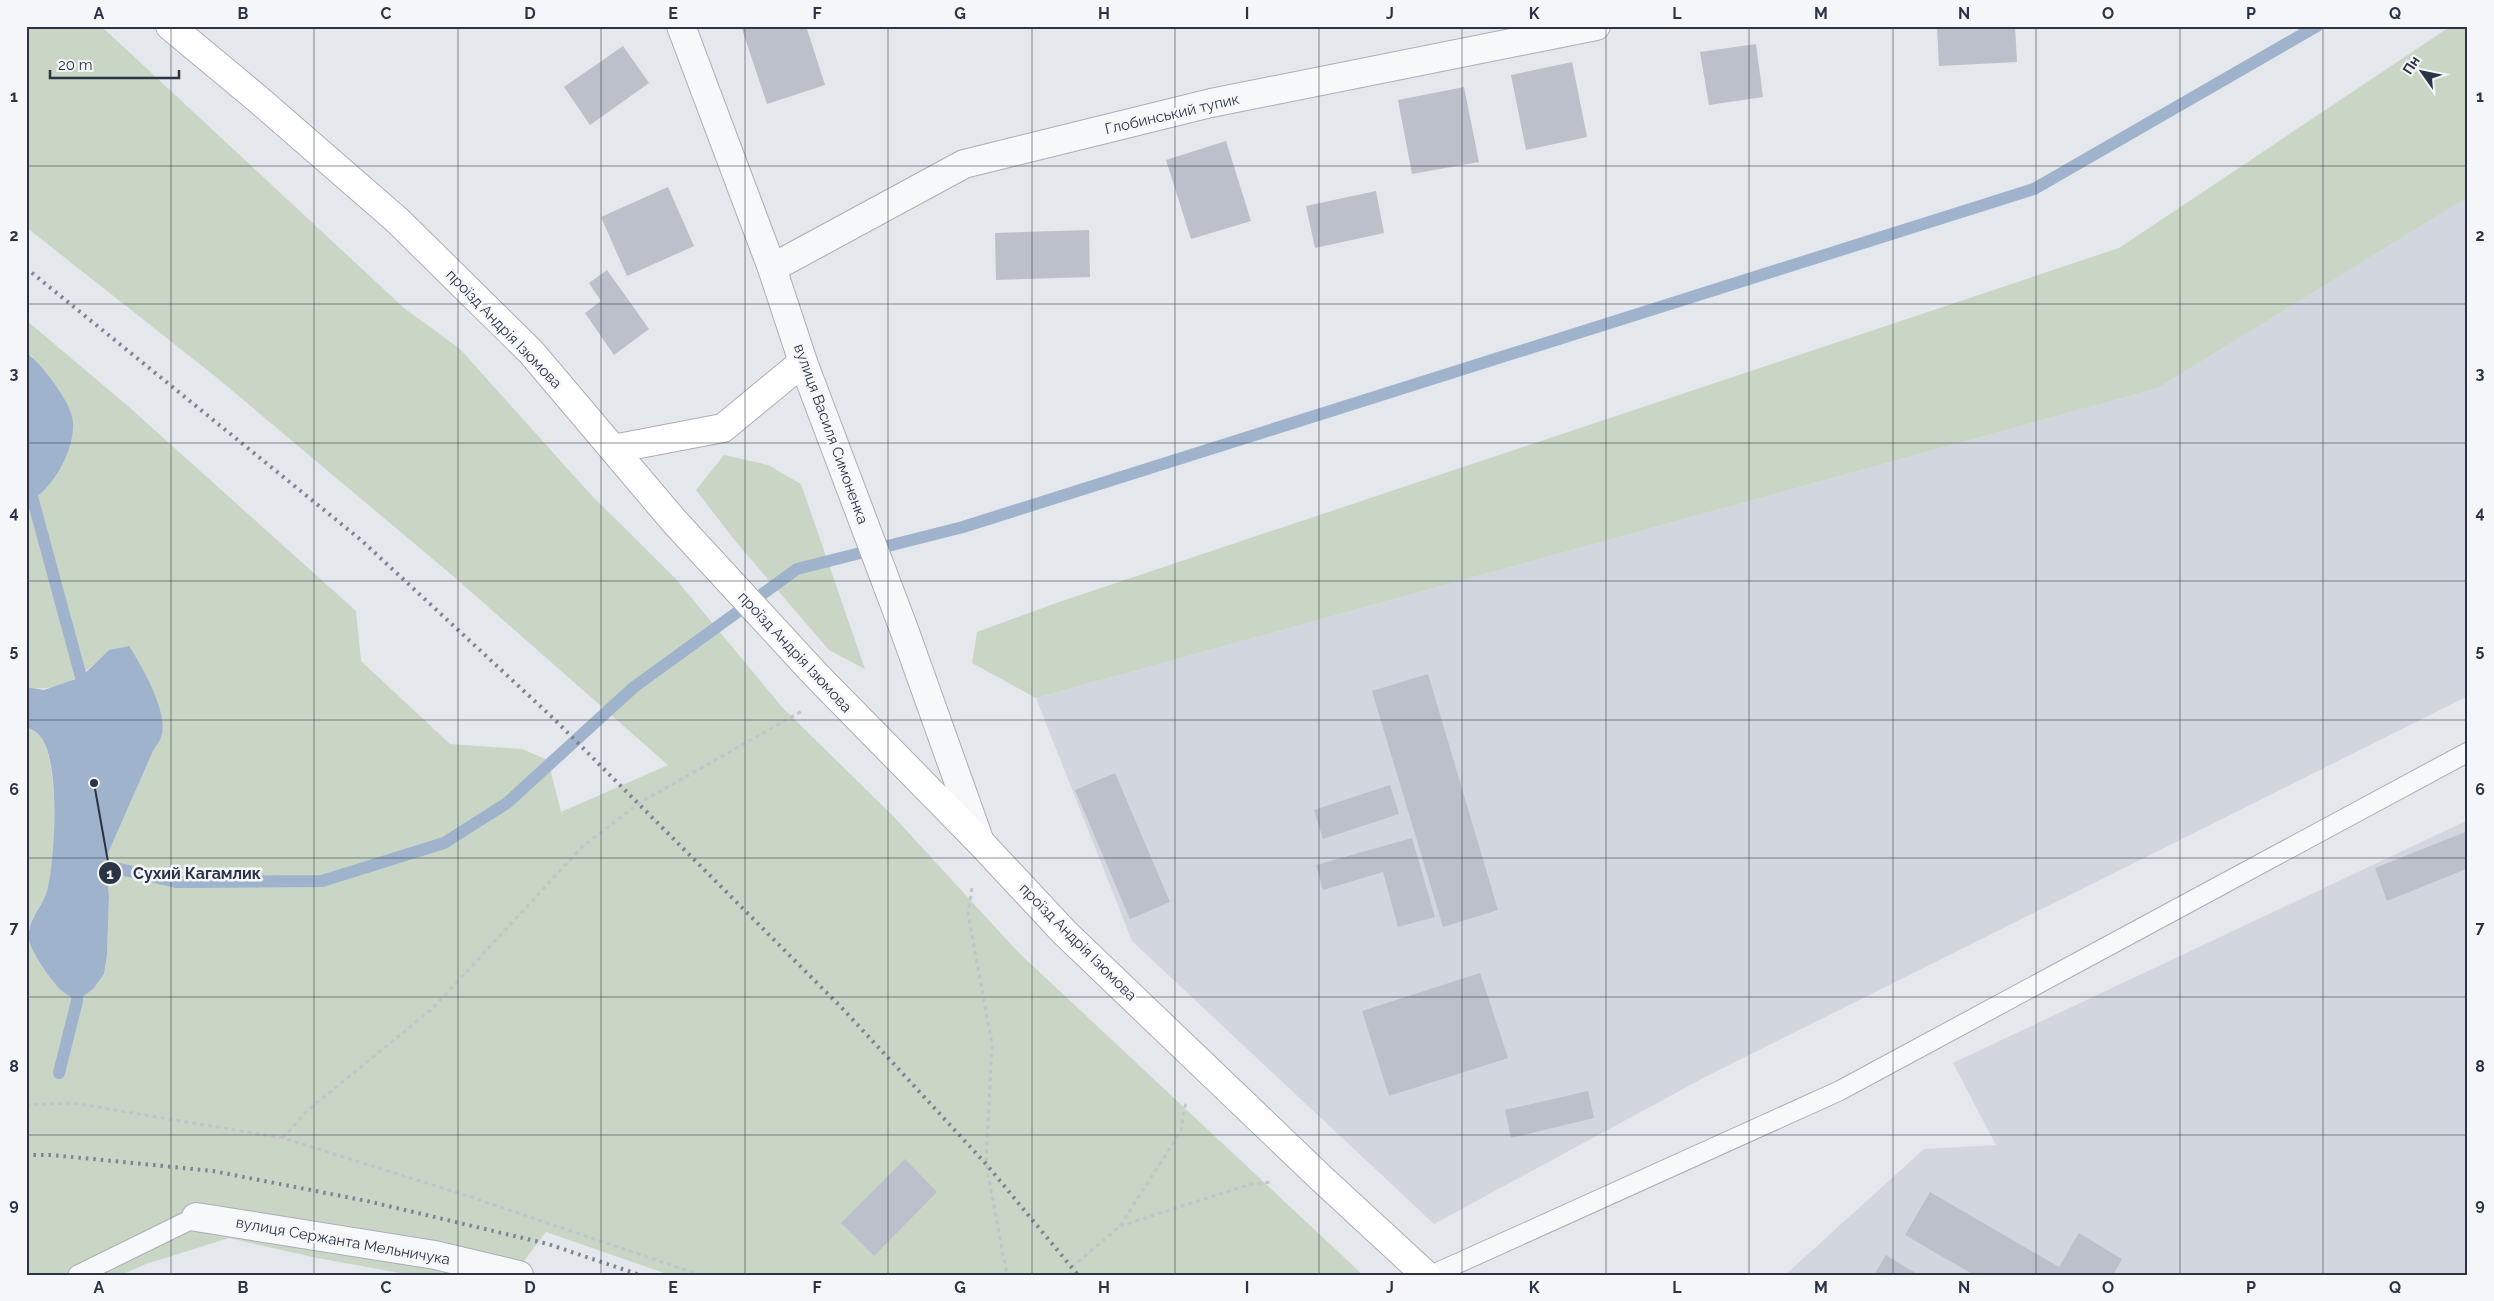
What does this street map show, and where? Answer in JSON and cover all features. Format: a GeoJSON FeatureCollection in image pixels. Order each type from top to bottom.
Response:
{"type":"FeatureCollection","features":[{"type":"Feature","properties":{"kind":"street","name":"проїзд Андрія Ізюмова"},"geometry":{"type":"LineString","coordinates":[[170,26],[259,100],[397,220],[531,352],[674,521],[825,684],[980,842],[1064,932],[1320,1178],[1426,1275]]}},
{"type":"Feature","properties":{"kind":"street","name":"вулиця Василя Симоненка"},"geometry":{"type":"LineString","coordinates":[[681,26],[772,268],[803,362],[905,632],[980,842]]}},
{"type":"Feature","properties":{"kind":"street","name":"Глобинський тупик"},"geometry":{"type":"LineString","coordinates":[[772,268],[964,164],[1211,103],[1596,26]]}},
{"type":"Feature","properties":{"kind":"street"},"geometry":{"type":"LineString","coordinates":[[613,448],[723,428],[803,362]]}},
{"type":"Feature","properties":{"kind":"street","name":"вулиця Сержанта Мельничука"},"geometry":{"type":"LineString","coordinates":[[196,1217],[435,1255],[519,1275]]}},
{"type":"Feature","properties":{"kind":"lane"},"geometry":{"type":"LineString","coordinates":[[1432,1275],[1839,1091],[2468,752]]}},
{"type":"Feature","properties":{"kind":"lane"},"geometry":{"type":"LineString","coordinates":[[78,1275],[196,1217]]}},
{"type":"Feature","properties":{"kind":"path"},"geometry":{"type":"LineString","coordinates":[[283,1138],[308,1111],[433,1008],[582,847],[639,803],[825,684]]}},
{"type":"Feature","properties":{"kind":"path"},"geometry":{"type":"LineString","coordinates":[[980,842],[968,914],[992,1044],[986,1164],[1007,1275]]}},
{"type":"Feature","properties":{"kind":"path"},"geometry":{"type":"LineString","coordinates":[[1070,1275],[1072,1267],[1120,1226],[1181,1130],[1194,1057]]}},
{"type":"Feature","properties":{"kind":"path"},"geometry":{"type":"LineString","coordinates":[[26,1105],[73,1103],[283,1138],[471,1197],[700,1275]]}},
{"type":"Feature","properties":{"kind":"path"},"geometry":{"type":"LineString","coordinates":[[1120,1226],[1251,1184],[1320,1178]]}},
{"type":"Feature","properties":{"kind":"shaded area"},"geometry":{"type":"Polygon","coordinates":[[[2468,197],[2468,696],[1707,1076],[1434,1224],[1132,941],[1036,698],[2158,388],[2468,197]]]}},
{"type":"Feature","properties":{"kind":"shaded area"},"geometry":{"type":"Polygon","coordinates":[[[2468,820],[2468,1275],[1785,1275],[1924,1149],[1996,1145],[1953,1063],[2468,820]]]}},
{"type":"Feature","properties":{"kind":"green space"},"geometry":{"type":"Polygon","coordinates":[[[26,26],[101,26],[404,308],[460,349],[592,496],[675,578],[782,707],[895,818],[1018,952],[1363,1275],[670,1275],[546,1232],[513,1275],[411,1275],[317,1258],[229,1238],[146,1264],[121,1275],[26,1275],[26,727],[38,734],[46,747],[53,786],[54,809],[51,875],[46,896],[32,921],[29,935],[32,948],[39,961],[61,990],[104,974],[107,955],[109,897],[106,858],[153,751],[162,735],[109,650],[91,667],[61,685],[51,688],[26,687],[26,503],[33,500],[33,357],[26,352],[26,320],[129,407],[356,611],[361,661],[450,744],[522,749],[548,760],[561,812],[668,765],[453,576],[216,377],[26,227],[26,26]]]}},
{"type":"Feature","properties":{"kind":"green space"},"geometry":{"type":"Polygon","coordinates":[[[2451,26],[2468,26],[2468,197],[2158,388],[1036,698],[972,663],[977,632],[1059,602],[2119,248],[2451,26]]]}},
{"type":"Feature","properties":{"kind":"green space"},"geometry":{"type":"Polygon","coordinates":[[[724,455],[768,465],[801,484],[865,669],[829,650],[736,542],[696,490],[724,455]]]}},
{"type":"Feature","properties":{"kind":"water"},"geometry":{"type":"Polygon","coordinates":[[[26,352],[40,365],[62,394],[71,414],[73,433],[66,457],[53,480],[36,498],[26,503],[26,352]]]}},
{"type":"Feature","properties":{"kind":"water"},"geometry":{"type":"Polygon","coordinates":[[[129,646],[146,676],[157,701],[163,724],[162,734],[106,858],[109,897],[107,955],[104,974],[93,989],[77,1001],[52,980],[37,958],[29,939],[33,919],[46,894],[51,873],[54,808],[51,764],[46,747],[38,734],[26,727],[26,687],[44,690],[81,677],[109,650],[129,646]]]}},
{"type":"Feature","properties":{"kind":"building"},"geometry":{"type":"Polygon","coordinates":[[[741,26],[806,26],[825,85],[767,104],[741,26]]]}},
{"type":"Feature","properties":{"kind":"building"},"geometry":{"type":"Polygon","coordinates":[[[1937,26],[2015,26],[2017,62],[1939,66],[1937,26]]]}},
{"type":"Feature","properties":{"kind":"building"},"geometry":{"type":"Polygon","coordinates":[[[1756,44],[1763,97],[1709,105],[1700,52],[1756,44]]]}},
{"type":"Feature","properties":{"kind":"building"},"geometry":{"type":"Polygon","coordinates":[[[623,46],[649,83],[590,125],[564,87],[623,46]]]}},
{"type":"Feature","properties":{"kind":"building"},"geometry":{"type":"Polygon","coordinates":[[[1572,62],[1587,137],[1526,150],[1511,75],[1572,62]]]}},
{"type":"Feature","properties":{"kind":"building"},"geometry":{"type":"Polygon","coordinates":[[[1464,87],[1479,162],[1412,174],[1398,100],[1464,87]]]}},
{"type":"Feature","properties":{"kind":"building"},"geometry":{"type":"Polygon","coordinates":[[[1226,141],[1251,221],[1191,239],[1166,160],[1226,141]]]}},
{"type":"Feature","properties":{"kind":"building"},"geometry":{"type":"Polygon","coordinates":[[[668,187],[694,246],[627,276],[601,217],[668,187]]]}},
{"type":"Feature","properties":{"kind":"building"},"geometry":{"type":"Polygon","coordinates":[[[1376,191],[1384,233],[1315,248],[1306,206],[1376,191]]]}},
{"type":"Feature","properties":{"kind":"building"},"geometry":{"type":"Polygon","coordinates":[[[1089,230],[1090,277],[996,280],[995,233],[1089,230]]]}},
{"type":"Feature","properties":{"kind":"building"},"geometry":{"type":"Polygon","coordinates":[[[607,270],[649,329],[614,355],[585,313],[601,301],[589,283],[607,270]]]}},
{"type":"Feature","properties":{"kind":"building"},"geometry":{"type":"Polygon","coordinates":[[[1428,674],[1498,910],[1443,927],[1372,691],[1428,674]]]}},
{"type":"Feature","properties":{"kind":"building"},"geometry":{"type":"Polygon","coordinates":[[[1115,773],[1170,902],[1130,919],[1075,790],[1115,773]]]}},
{"type":"Feature","properties":{"kind":"building"},"geometry":{"type":"Polygon","coordinates":[[[1390,785],[1399,814],[1323,839],[1314,810],[1390,785]]]}},
{"type":"Feature","properties":{"kind":"building"},"geometry":{"type":"Polygon","coordinates":[[[2468,831],[2468,874],[2466,869],[2387,901],[2375,868],[2468,831]]]}},
{"type":"Feature","properties":{"kind":"building"},"geometry":{"type":"Polygon","coordinates":[[[1412,838],[1435,917],[1398,927],[1383,872],[1323,890],[1316,865],[1412,838]]]}},
{"type":"Feature","properties":{"kind":"building"},"geometry":{"type":"Polygon","coordinates":[[[1480,973],[1508,1058],[1389,1096],[1362,1011],[1480,973]]]}},
{"type":"Feature","properties":{"kind":"building"},"geometry":{"type":"Polygon","coordinates":[[[1588,1091],[1594,1118],[1511,1138],[1505,1110],[1588,1091]]]}},
{"type":"Feature","properties":{"kind":"building"},"geometry":{"type":"Polygon","coordinates":[[[905,1159],[937,1192],[874,1256],[841,1223],[905,1159]]]}},
{"type":"Feature","properties":{"kind":"building"},"geometry":{"type":"Polygon","coordinates":[[[1930,1192],[2059,1267],[2079,1233],[2122,1259],[2113,1275],[1974,1275],[1905,1235],[1930,1192]]]}},
{"type":"Feature","properties":{"kind":"building"},"geometry":{"type":"Polygon","coordinates":[[[1886,1255],[1919,1275],[1874,1275],[1886,1255]]]}},
{"type":"Feature","properties":{"kind":"waterway"},"geometry":{"type":"LineString","coordinates":[[90,862],[176,882],[322,881],[444,843],[507,803],[634,687],[797,569],[963,527],[2034,189],[2317,26]]}},
{"type":"Feature","properties":{"kind":"waterway"},"geometry":{"type":"LineString","coordinates":[[26,484],[33,500],[81,677],[83,694]]}},
{"type":"Feature","properties":{"kind":"waterway"},"geometry":{"type":"LineString","coordinates":[[59,1073],[77,1001],[77,985]]}},
{"type":"Feature","properties":{"kind":"railway"},"geometry":{"type":"LineString","coordinates":[[26,268],[361,540],[553,718],[844,1010],[986,1164],[1078,1275]]}},
{"type":"Feature","properties":{"kind":"railway"},"geometry":{"type":"LineString","coordinates":[[26,1155],[52,1155],[213,1171],[367,1201],[548,1244],[640,1275]]}},
{"type":"Feature","properties":{"kind":"place","name":"Сухий Кагамлик"},"geometry":{"type":"Point","coordinates":[94,783]}}]}
